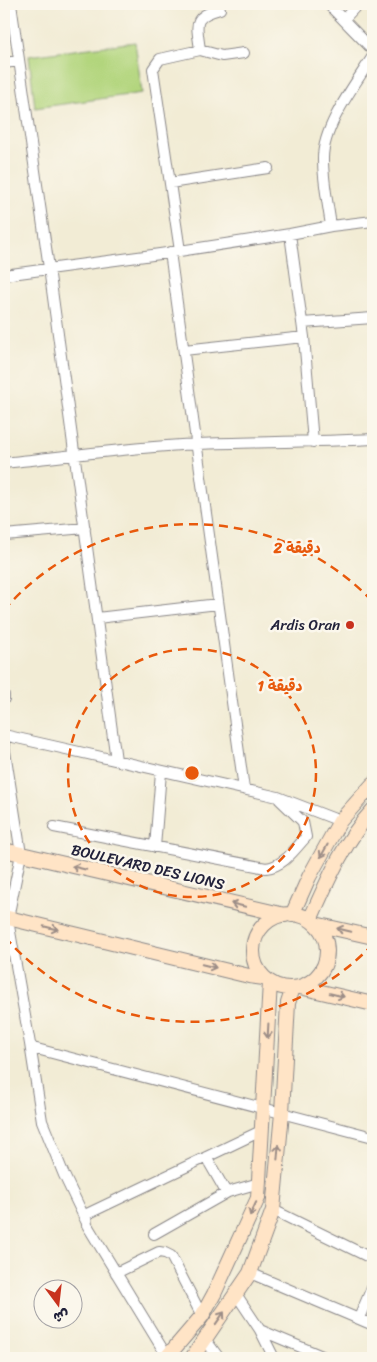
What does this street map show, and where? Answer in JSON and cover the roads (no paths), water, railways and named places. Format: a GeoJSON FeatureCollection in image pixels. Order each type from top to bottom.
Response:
{"type":"FeatureCollection","features":[{"type":"Feature","properties":{"kind":"main road"},"geometry":{"type":"LineString","coordinates":[[289,915],[340,821],[373,784]]}},
{"type":"Feature","properties":{"kind":"main road"},"geometry":{"type":"LineString","coordinates":[[312,922],[336,864],[371,816]]}},
{"type":"Feature","properties":{"kind":"main road","name":"BOULEVARD DES LIONS"},"geometry":{"type":"LineString","coordinates":[[4,850],[289,915]]}},
{"type":"Feature","properties":{"kind":"main road"},"geometry":{"type":"LineString","coordinates":[[167,1358],[202,1316],[258,1198],[264,1108],[267,980],[260,973],[254,960],[255,940],[267,923],[278,917],[289,915],[373,937]]}},
{"type":"Feature","properties":{"kind":"main road"},"geometry":{"type":"LineString","coordinates":[[6,917],[267,980],[281,987],[296,988],[373,1004]]}},
{"type":"Feature","properties":{"kind":"main road"},"geometry":{"type":"LineString","coordinates":[[192,1358],[250,1273],[273,1210],[282,1113],[288,1003],[296,988],[313,981],[325,963],[327,956],[326,942],[320,929],[312,922]]}},
{"type":"Feature","properties":{"kind":"street"},"geometry":{"type":"LineString","coordinates":[[11,4],[50,268],[116,760]]}},
{"type":"Feature","properties":{"kind":"street"},"geometry":{"type":"LineString","coordinates":[[328,4],[373,50]]}},
{"type":"Feature","properties":{"kind":"street"},"geometry":{"type":"LineString","coordinates":[[344,19],[358,4]]}},
{"type":"Feature","properties":{"kind":"street"},"geometry":{"type":"LineString","coordinates":[[200,50],[197,24],[205,13],[220,9]]}},
{"type":"Feature","properties":{"kind":"street"},"geometry":{"type":"LineString","coordinates":[[244,53],[222,56],[200,50],[160,59],[153,69],[170,182],[184,350],[244,789]]}},
{"type":"Feature","properties":{"kind":"street"},"geometry":{"type":"LineString","coordinates":[[331,226],[322,158],[328,134],[348,94],[373,56]]}},
{"type":"Feature","properties":{"kind":"street"},"geometry":{"type":"LineString","coordinates":[[4,63],[19,61]]}},
{"type":"Feature","properties":{"kind":"street"},"geometry":{"type":"LineString","coordinates":[[170,182],[268,168]]}},
{"type":"Feature","properties":{"kind":"street"},"geometry":{"type":"LineString","coordinates":[[4,275],[175,252],[331,226],[373,221]]}},
{"type":"Feature","properties":{"kind":"street"},"geometry":{"type":"LineString","coordinates":[[290,234],[304,337],[313,442]]}},
{"type":"Feature","properties":{"kind":"street"},"geometry":{"type":"LineString","coordinates":[[302,323],[373,318]]}},
{"type":"Feature","properties":{"kind":"street"},"geometry":{"type":"LineString","coordinates":[[184,350],[304,337]]}},
{"type":"Feature","properties":{"kind":"street"},"geometry":{"type":"LineString","coordinates":[[4,463],[196,444],[373,439]]}},
{"type":"Feature","properties":{"kind":"street"},"geometry":{"type":"LineString","coordinates":[[4,535],[85,528]]}},
{"type":"Feature","properties":{"kind":"street"},"geometry":{"type":"LineString","coordinates":[[97,618],[218,604]]}},
{"type":"Feature","properties":{"kind":"street"},"geometry":{"type":"LineString","coordinates":[[4,735],[278,797],[340,821]]}},
{"type":"Feature","properties":{"kind":"street"},"geometry":{"type":"LineString","coordinates":[[4,745],[21,854],[6,917],[30,1044],[42,1121],[64,1175],[86,1221],[167,1358]]}},
{"type":"Feature","properties":{"kind":"street"},"geometry":{"type":"LineString","coordinates":[[155,847],[161,772]]}},
{"type":"Feature","properties":{"kind":"street"},"geometry":{"type":"LineString","coordinates":[[54,827],[266,868],[274,867],[280,864],[306,837],[303,822],[278,797]]}},
{"type":"Feature","properties":{"kind":"street"},"geometry":{"type":"LineString","coordinates":[[30,1044],[38,1051],[373,1137]]}},
{"type":"Feature","properties":{"kind":"street"},"geometry":{"type":"LineString","coordinates":[[86,1221],[87,1214],[263,1130]]}},
{"type":"Feature","properties":{"kind":"street"},"geometry":{"type":"LineString","coordinates":[[206,1157],[224,1189],[228,1192]]}},
{"type":"Feature","properties":{"kind":"street"},"geometry":{"type":"LineString","coordinates":[[154,1234],[228,1192],[259,1183]]}},
{"type":"Feature","properties":{"kind":"street"},"geometry":{"type":"LineString","coordinates":[[273,1210],[373,1259]]}},
{"type":"Feature","properties":{"kind":"street"},"geometry":{"type":"LineString","coordinates":[[116,1273],[159,1252],[165,1253],[171,1256],[202,1316]]}},
{"type":"Feature","properties":{"kind":"street"},"geometry":{"type":"LineString","coordinates":[[250,1273],[373,1325]]}},
{"type":"Feature","properties":{"kind":"street"},"geometry":{"type":"LineString","coordinates":[[359,1318],[373,1285]]}},
{"type":"Feature","properties":{"kind":"street"},"geometry":{"type":"LineString","coordinates":[[236,1294],[260,1330],[274,1358]]}},
{"type":"Feature","properties":{"kind":"street"},"geometry":{"type":"LineString","coordinates":[[260,1330],[327,1358]]}},
{"type":"Feature","properties":{"kind":"street"},"geometry":{"type":"LineString","coordinates":[[205,1339],[219,1358]]}},
{"type":"Feature","properties":{"kind":"place","name":"Ardis Oran"},"geometry":{"type":"Point","coordinates":[350,625]}}]}
